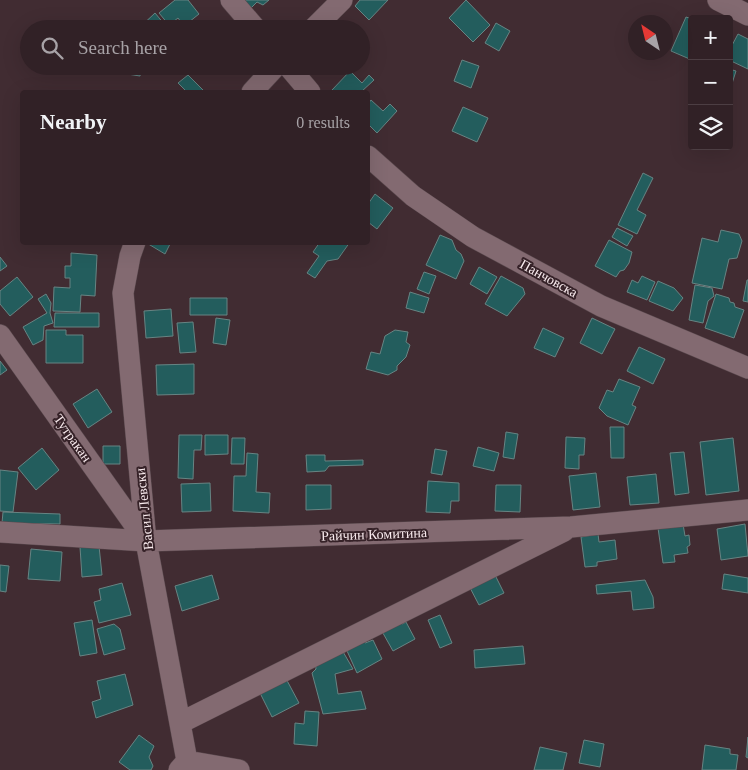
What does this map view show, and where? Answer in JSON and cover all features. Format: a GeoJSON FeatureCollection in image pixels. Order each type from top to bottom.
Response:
{"type":"FeatureCollection","features":[{"type":"Feature","properties":{"kind":"street"},"geometry":{"type":"LineString","coordinates":[[230,0],[248,20]]}},
{"type":"Feature","properties":{"kind":"street"},"geometry":{"type":"LineString","coordinates":[[322,20],[342,0]]}},
{"type":"Feature","properties":{"kind":"street"},"geometry":{"type":"LineString","coordinates":[[718,0],[748,15]]}},
{"type":"Feature","properties":{"kind":"street"},"geometry":{"type":"LineString","coordinates":[[254,90],[268,75]]}},
{"type":"Feature","properties":{"kind":"street"},"geometry":{"type":"LineString","coordinates":[[296,75],[308,90]]}},
{"type":"Feature","properties":{"kind":"street","name":"Панчовска"},"geometry":{"type":"LineString","coordinates":[[370,158],[413,196],[473,237],[601,306],[748,368]]}},
{"type":"Feature","properties":{"kind":"street","name":"Васил Левски"},"geometry":{"type":"LineString","coordinates":[[134,245],[123,292],[146,541],[180,723],[183,765]]}},
{"type":"Feature","properties":{"kind":"street","name":"Тутракан"},"geometry":{"type":"LineString","coordinates":[[0,335],[146,541]]}},
{"type":"Feature","properties":{"kind":"street","name":"Райчин Комитина"},"geometry":{"type":"LineString","coordinates":[[0,532],[146,541],[571,527],[748,510]]}},
{"type":"Feature","properties":{"kind":"street"},"geometry":{"type":"LineString","coordinates":[[180,723],[571,527]]}},
{"type":"Feature","properties":{"kind":"street"},"geometry":{"type":"LineString","coordinates":[[183,765],[239,770]]}},
{"type":"Feature","properties":{"kind":"building"},"geometry":{"type":"Polygon","coordinates":[[[175,0],[188,0],[199,14],[192,20],[180,20],[178,18],[175,20],[165,20],[159,13],[175,0]]]}},
{"type":"Feature","properties":{"kind":"building"},"geometry":{"type":"Polygon","coordinates":[[[242,0],[269,0],[263,5],[257,2],[250,9],[242,0]]]}},
{"type":"Feature","properties":{"kind":"building"},"geometry":{"type":"Polygon","coordinates":[[[360,0],[388,0],[369,20],[355,6],[360,0]]]}},
{"type":"Feature","properties":{"kind":"building"},"geometry":{"type":"Polygon","coordinates":[[[466,0],[490,25],[473,42],[449,18],[466,0]]]}},
{"type":"Feature","properties":{"kind":"building"},"geometry":{"type":"Polygon","coordinates":[[[155,13],[161,20],[148,20],[155,13]]]}},
{"type":"Feature","properties":{"kind":"building"},"geometry":{"type":"Polygon","coordinates":[[[686,17],[688,18],[688,58],[673,52],[673,46],[686,17]]]}},
{"type":"Feature","properties":{"kind":"building"},"geometry":{"type":"Polygon","coordinates":[[[496,23],[510,31],[499,51],[485,43],[496,23]]]}},
{"type":"Feature","properties":{"kind":"building"},"geometry":{"type":"Polygon","coordinates":[[[738,34],[748,39],[748,69],[733,62],[733,43],[738,34]]]}},
{"type":"Feature","properties":{"kind":"building"},"geometry":{"type":"Polygon","coordinates":[[[462,60],[479,66],[471,88],[454,81],[462,60]]]}},
{"type":"Feature","properties":{"kind":"building"},"geometry":{"type":"Polygon","coordinates":[[[188,75],[203,90],[185,90],[178,83],[188,75]]]}},
{"type":"Feature","properties":{"kind":"building"},"geometry":{"type":"Polygon","coordinates":[[[346,75],[354,75],[362,83],[369,75],[374,80],[363,90],[332,90],[346,75]]]}},
{"type":"Feature","properties":{"kind":"building"},"geometry":{"type":"Polygon","coordinates":[[[371,100],[383,111],[390,104],[397,111],[377,133],[370,126],[371,100]]]}},
{"type":"Feature","properties":{"kind":"building"},"geometry":{"type":"Polygon","coordinates":[[[463,107],[488,118],[477,142],[452,131],[463,107]]]}},
{"type":"Feature","properties":{"kind":"building"},"geometry":{"type":"Polygon","coordinates":[[[643,173],[653,178],[637,210],[646,215],[637,234],[618,225],[643,173]]]}},
{"type":"Feature","properties":{"kind":"building"},"geometry":{"type":"Polygon","coordinates":[[[375,194],[393,208],[377,229],[370,224],[370,201],[375,194]]]}},
{"type":"Feature","properties":{"kind":"building"},"geometry":{"type":"Polygon","coordinates":[[[617,228],[633,236],[627,246],[612,237],[617,228]]]}},
{"type":"Feature","properties":{"kind":"building"},"geometry":{"type":"Polygon","coordinates":[[[721,230],[739,234],[742,241],[737,258],[729,259],[722,289],[692,283],[702,238],[718,242],[721,230]]]}},
{"type":"Feature","properties":{"kind":"building"},"geometry":{"type":"Polygon","coordinates":[[[440,235],[452,240],[464,261],[456,279],[426,265],[440,235]]]}},
{"type":"Feature","properties":{"kind":"building"},"geometry":{"type":"Polygon","coordinates":[[[609,240],[632,252],[629,263],[616,277],[595,266],[609,240]]]}},
{"type":"Feature","properties":{"kind":"building"},"geometry":{"type":"Polygon","coordinates":[[[150,245],[170,245],[165,254],[150,245]]]}},
{"type":"Feature","properties":{"kind":"building"},"geometry":{"type":"Polygon","coordinates":[[[318,245],[348,245],[338,259],[327,261],[315,278],[307,273],[319,256],[313,252],[318,245]]]}},
{"type":"Feature","properties":{"kind":"building"},"geometry":{"type":"Polygon","coordinates":[[[71,253],[97,255],[95,296],[81,295],[80,312],[53,311],[54,287],[70,288],[70,278],[65,278],[65,266],[71,266],[71,253]]]}},
{"type":"Feature","properties":{"kind":"building"},"geometry":{"type":"Polygon","coordinates":[[[0,257],[7,266],[0,271],[0,257]]]}},
{"type":"Feature","properties":{"kind":"building"},"geometry":{"type":"Polygon","coordinates":[[[479,267],[497,277],[487,294],[470,284],[479,267]]]}},
{"type":"Feature","properties":{"kind":"building"},"geometry":{"type":"Polygon","coordinates":[[[424,272],[436,276],[429,294],[417,289],[424,272]]]}},
{"type":"Feature","properties":{"kind":"building"},"geometry":{"type":"Polygon","coordinates":[[[501,276],[523,288],[525,294],[507,316],[485,304],[501,276]]]}},
{"type":"Feature","properties":{"kind":"building"},"geometry":{"type":"Polygon","coordinates":[[[642,276],[655,282],[647,300],[627,292],[632,280],[638,283],[642,276]]]}},
{"type":"Feature","properties":{"kind":"building"},"geometry":{"type":"Polygon","coordinates":[[[17,277],[33,297],[10,316],[0,304],[0,291],[17,277]]]}},
{"type":"Feature","properties":{"kind":"building"},"geometry":{"type":"Polygon","coordinates":[[[748,280],[748,302],[743,301],[748,280]]]}},
{"type":"Feature","properties":{"kind":"building"},"geometry":{"type":"Polygon","coordinates":[[[658,281],[674,288],[683,298],[673,311],[649,301],[658,281]]]}},
{"type":"Feature","properties":{"kind":"building"},"geometry":{"type":"Polygon","coordinates":[[[695,285],[712,288],[714,296],[708,301],[703,323],[689,320],[695,285]]]}},
{"type":"Feature","properties":{"kind":"building"},"geometry":{"type":"Polygon","coordinates":[[[410,292],[429,298],[424,313],[406,308],[410,292]]]}},
{"type":"Feature","properties":{"kind":"building"},"geometry":{"type":"Polygon","coordinates":[[[46,294],[51,303],[50,313],[53,323],[44,326],[43,340],[33,345],[23,327],[47,313],[38,299],[46,294]]]}},
{"type":"Feature","properties":{"kind":"building"},"geometry":{"type":"Polygon","coordinates":[[[716,294],[729,298],[735,307],[744,310],[734,338],[705,328],[716,294]]]}},
{"type":"Feature","properties":{"kind":"building"},"geometry":{"type":"Polygon","coordinates":[[[190,298],[227,298],[227,315],[190,315],[190,298]]]}},
{"type":"Feature","properties":{"kind":"building"},"geometry":{"type":"Polygon","coordinates":[[[171,309],[173,336],[146,338],[144,311],[171,309]]]}},
{"type":"Feature","properties":{"kind":"building"},"geometry":{"type":"Polygon","coordinates":[[[55,313],[99,313],[99,327],[54,327],[55,313]]]}},
{"type":"Feature","properties":{"kind":"building"},"geometry":{"type":"Polygon","coordinates":[[[216,318],[230,320],[226,345],[213,343],[216,318]]]}},
{"type":"Feature","properties":{"kind":"building"},"geometry":{"type":"Polygon","coordinates":[[[592,318],[615,329],[602,354],[580,343],[592,318]]]}},
{"type":"Feature","properties":{"kind":"building"},"geometry":{"type":"Polygon","coordinates":[[[193,322],[196,352],[180,353],[177,323],[193,322]]]}},
{"type":"Feature","properties":{"kind":"building"},"geometry":{"type":"Polygon","coordinates":[[[543,328],[564,338],[555,357],[534,348],[543,328]]]}},
{"type":"Feature","properties":{"kind":"building"},"geometry":{"type":"Polygon","coordinates":[[[46,330],[66,330],[66,335],[83,335],[83,363],[46,363],[46,330]]]}},
{"type":"Feature","properties":{"kind":"building"},"geometry":{"type":"Polygon","coordinates":[[[395,330],[408,332],[406,342],[410,345],[406,357],[397,366],[397,370],[388,375],[366,369],[371,352],[380,354],[385,336],[395,330]]]}},
{"type":"Feature","properties":{"kind":"building"},"geometry":{"type":"Polygon","coordinates":[[[639,347],[665,359],[653,384],[627,371],[639,347]]]}},
{"type":"Feature","properties":{"kind":"building"},"geometry":{"type":"Polygon","coordinates":[[[0,361],[7,370],[0,375],[0,361]]]}},
{"type":"Feature","properties":{"kind":"building"},"geometry":{"type":"Polygon","coordinates":[[[194,364],[194,394],[157,395],[156,365],[194,364]]]}},
{"type":"Feature","properties":{"kind":"building"},"geometry":{"type":"Polygon","coordinates":[[[619,379],[640,387],[632,405],[636,407],[628,425],[607,416],[599,408],[607,390],[613,392],[619,379]]]}},
{"type":"Feature","properties":{"kind":"building"},"geometry":{"type":"Polygon","coordinates":[[[97,389],[112,412],[88,428],[73,404],[97,389]]]}},
{"type":"Feature","properties":{"kind":"building"},"geometry":{"type":"Polygon","coordinates":[[[610,427],[624,427],[624,458],[611,458],[610,427]]]}},
{"type":"Feature","properties":{"kind":"building"},"geometry":{"type":"Polygon","coordinates":[[[506,432],[518,434],[514,459],[503,457],[506,432]]]}},
{"type":"Feature","properties":{"kind":"building"},"geometry":{"type":"Polygon","coordinates":[[[179,435],[202,435],[201,450],[194,450],[193,479],[178,478],[179,435]]]}},
{"type":"Feature","properties":{"kind":"building"},"geometry":{"type":"Polygon","coordinates":[[[205,435],[228,435],[228,454],[205,455],[205,435]]]}},
{"type":"Feature","properties":{"kind":"building"},"geometry":{"type":"Polygon","coordinates":[[[566,437],[585,438],[584,455],[579,455],[579,469],[565,468],[566,437]]]}},
{"type":"Feature","properties":{"kind":"building"},"geometry":{"type":"Polygon","coordinates":[[[232,438],[245,438],[244,464],[231,464],[232,438]]]}},
{"type":"Feature","properties":{"kind":"building"},"geometry":{"type":"Polygon","coordinates":[[[733,438],[739,491],[706,495],[700,442],[733,438]]]}},
{"type":"Feature","properties":{"kind":"building"},"geometry":{"type":"Polygon","coordinates":[[[103,446],[120,446],[120,464],[103,464],[103,446]]]}},
{"type":"Feature","properties":{"kind":"building"},"geometry":{"type":"Polygon","coordinates":[[[478,447],[499,453],[494,471],[473,466],[478,447]]]}},
{"type":"Feature","properties":{"kind":"building"},"geometry":{"type":"Polygon","coordinates":[[[42,448],[59,470],[36,490],[18,468],[42,448]]]}},
{"type":"Feature","properties":{"kind":"building"},"geometry":{"type":"Polygon","coordinates":[[[435,449],[447,451],[442,475],[431,473],[435,449]]]}},
{"type":"Feature","properties":{"kind":"building"},"geometry":{"type":"Polygon","coordinates":[[[684,452],[689,493],[675,495],[670,453],[684,452]]]}},
{"type":"Feature","properties":{"kind":"building"},"geometry":{"type":"Polygon","coordinates":[[[247,453],[258,454],[256,492],[270,493],[269,513],[233,511],[234,476],[246,476],[247,453]]]}},
{"type":"Feature","properties":{"kind":"building"},"geometry":{"type":"Polygon","coordinates":[[[306,455],[325,455],[325,461],[363,460],[363,465],[329,466],[325,471],[307,472],[306,455]]]}},
{"type":"Feature","properties":{"kind":"building"},"geometry":{"type":"Polygon","coordinates":[[[0,470],[18,472],[13,512],[0,511],[0,470]]]}},
{"type":"Feature","properties":{"kind":"building"},"geometry":{"type":"Polygon","coordinates":[[[596,473],[600,507],[573,510],[569,476],[596,473]]]}},
{"type":"Feature","properties":{"kind":"building"},"geometry":{"type":"Polygon","coordinates":[[[656,474],[659,503],[630,505],[627,477],[656,474]]]}},
{"type":"Feature","properties":{"kind":"building"},"geometry":{"type":"Polygon","coordinates":[[[428,481],[459,483],[459,501],[451,501],[450,513],[426,512],[428,481]]]}},
{"type":"Feature","properties":{"kind":"building"},"geometry":{"type":"Polygon","coordinates":[[[210,483],[211,511],[182,512],[181,484],[210,483]]]}},
{"type":"Feature","properties":{"kind":"building"},"geometry":{"type":"Polygon","coordinates":[[[306,485],[331,485],[331,509],[306,510],[306,485]]]}},
{"type":"Feature","properties":{"kind":"building"},"geometry":{"type":"Polygon","coordinates":[[[496,485],[521,485],[520,512],[495,511],[496,485]]]}},
{"type":"Feature","properties":{"kind":"building"},"geometry":{"type":"Polygon","coordinates":[[[3,512],[60,514],[60,524],[2,523],[3,512]]]}},
{"type":"Feature","properties":{"kind":"building"},"geometry":{"type":"Polygon","coordinates":[[[683,524],[685,536],[689,535],[690,545],[687,547],[688,553],[674,555],[675,562],[663,563],[658,528],[683,524]]]}},
{"type":"Feature","properties":{"kind":"building"},"geometry":{"type":"Polygon","coordinates":[[[745,524],[748,556],[721,560],[717,529],[745,524]]]}},
{"type":"Feature","properties":{"kind":"building"},"geometry":{"type":"Polygon","coordinates":[[[598,534],[599,542],[615,540],[617,559],[597,562],[597,566],[585,567],[581,537],[598,534]]]}},
{"type":"Feature","properties":{"kind":"building"},"geometry":{"type":"Polygon","coordinates":[[[99,546],[102,575],[82,577],[80,547],[99,546]]]}},
{"type":"Feature","properties":{"kind":"building"},"geometry":{"type":"Polygon","coordinates":[[[31,549],[62,552],[60,581],[28,579],[31,549]]]}},
{"type":"Feature","properties":{"kind":"building"},"geometry":{"type":"Polygon","coordinates":[[[0,565],[9,566],[6,592],[0,591],[0,565]]]}},
{"type":"Feature","properties":{"kind":"building"},"geometry":{"type":"Polygon","coordinates":[[[492,569],[504,593],[479,605],[467,582],[492,569]]]}},
{"type":"Feature","properties":{"kind":"building"},"geometry":{"type":"Polygon","coordinates":[[[724,574],[748,578],[748,593],[722,589],[724,574]]]}},
{"type":"Feature","properties":{"kind":"building"},"geometry":{"type":"Polygon","coordinates":[[[212,575],[219,599],[182,611],[175,586],[212,575]]]}},
{"type":"Feature","properties":{"kind":"building"},"geometry":{"type":"Polygon","coordinates":[[[645,580],[653,597],[654,608],[633,610],[631,591],[597,594],[596,585],[645,580]]]}},
{"type":"Feature","properties":{"kind":"building"},"geometry":{"type":"Polygon","coordinates":[[[122,583],[131,615],[99,623],[94,602],[101,600],[99,589],[122,583]]]}},
{"type":"Feature","properties":{"kind":"building"},"geometry":{"type":"Polygon","coordinates":[[[440,615],[452,643],[440,648],[428,620],[440,615]]]}},
{"type":"Feature","properties":{"kind":"building"},"geometry":{"type":"Polygon","coordinates":[[[397,616],[402,624],[406,622],[415,639],[393,651],[379,626],[397,616]]]}},
{"type":"Feature","properties":{"kind":"building"},"geometry":{"type":"Polygon","coordinates":[[[92,620],[97,653],[80,656],[74,623],[92,620]]]}},
{"type":"Feature","properties":{"kind":"building"},"geometry":{"type":"Polygon","coordinates":[[[114,624],[120,629],[125,649],[104,655],[97,629],[114,624]]]}},
{"type":"Feature","properties":{"kind":"building"},"geometry":{"type":"Polygon","coordinates":[[[361,634],[365,643],[373,640],[382,659],[357,673],[343,642],[361,634]]]}},
{"type":"Feature","properties":{"kind":"building"},"geometry":{"type":"Polygon","coordinates":[[[523,646],[525,664],[475,668],[474,650],[523,646]]]}},
{"type":"Feature","properties":{"kind":"building"},"geometry":{"type":"Polygon","coordinates":[[[342,650],[353,669],[335,674],[338,694],[361,691],[366,709],[323,714],[312,673],[316,669],[315,660],[342,650]]]}},
{"type":"Feature","properties":{"kind":"building"},"geometry":{"type":"Polygon","coordinates":[[[283,673],[299,703],[272,717],[257,687],[283,673]]]}},
{"type":"Feature","properties":{"kind":"building"},"geometry":{"type":"Polygon","coordinates":[[[125,674],[133,705],[96,718],[92,702],[101,699],[97,681],[125,674]]]}},
{"type":"Feature","properties":{"kind":"building"},"geometry":{"type":"Polygon","coordinates":[[[305,711],[319,712],[317,746],[294,744],[295,723],[304,724],[305,711]]]}},
{"type":"Feature","properties":{"kind":"building"},"geometry":{"type":"Polygon","coordinates":[[[139,735],[154,746],[149,757],[153,766],[151,770],[130,770],[119,762],[139,735]]]}},
{"type":"Feature","properties":{"kind":"building"},"geometry":{"type":"Polygon","coordinates":[[[748,737],[748,758],[746,757],[748,737]]]}},
{"type":"Feature","properties":{"kind":"building"},"geometry":{"type":"Polygon","coordinates":[[[584,740],[604,744],[600,767],[579,763],[584,740]]]}},
{"type":"Feature","properties":{"kind":"building"},"geometry":{"type":"Polygon","coordinates":[[[705,745],[730,749],[730,754],[738,755],[736,770],[702,770],[705,745]]]}},
{"type":"Feature","properties":{"kind":"building"},"geometry":{"type":"Polygon","coordinates":[[[540,747],[567,753],[563,770],[534,770],[540,747]]]}}]}
